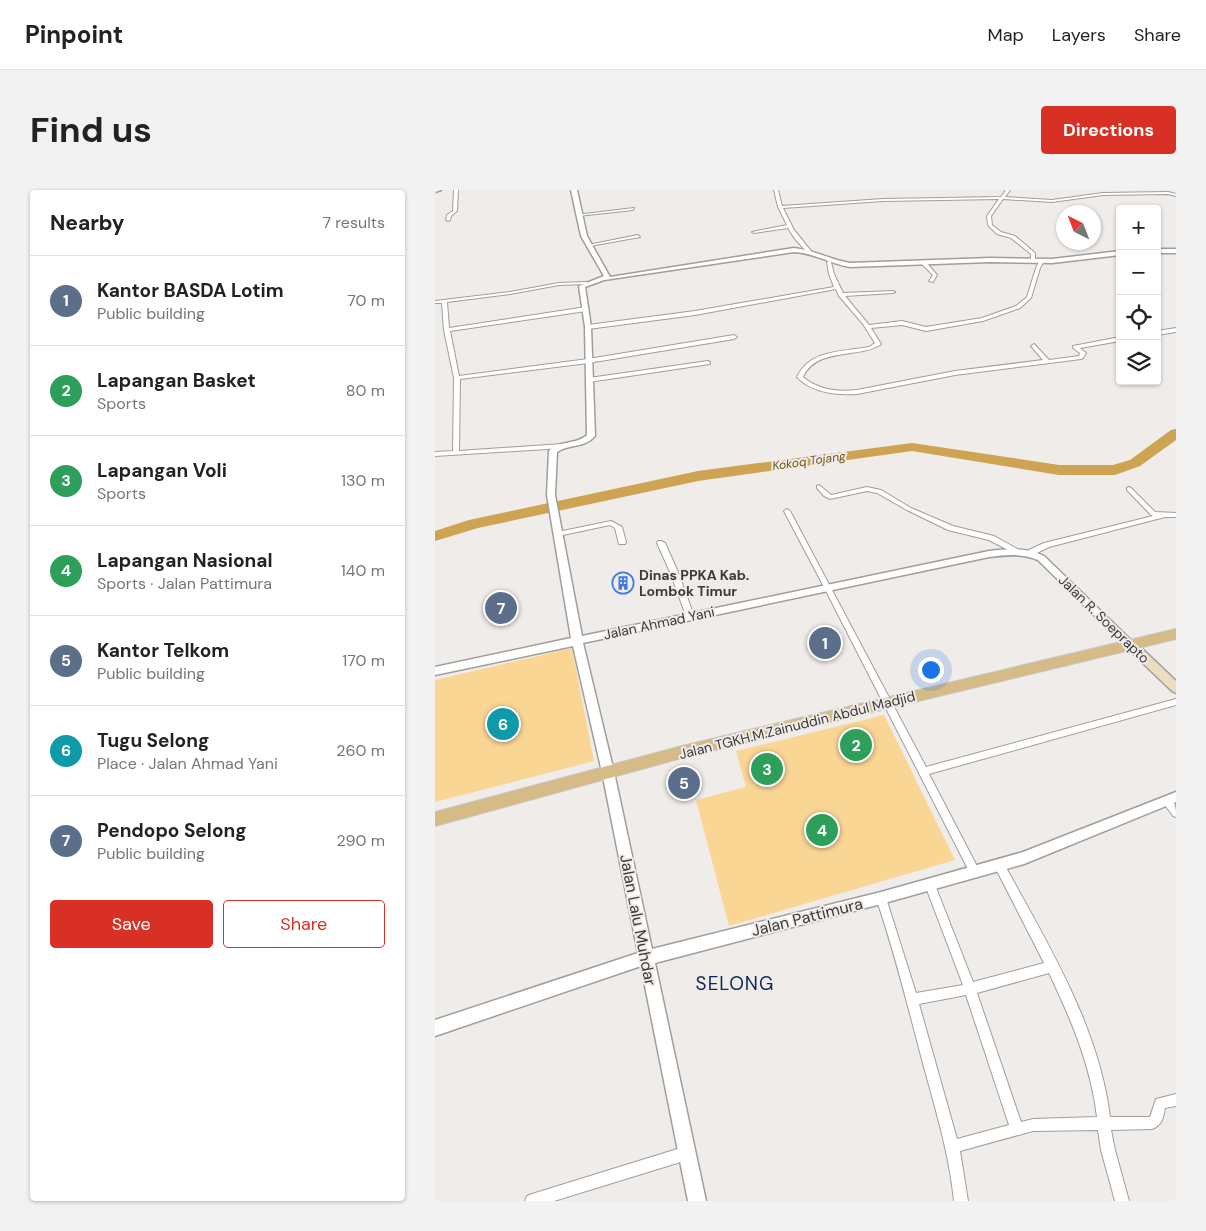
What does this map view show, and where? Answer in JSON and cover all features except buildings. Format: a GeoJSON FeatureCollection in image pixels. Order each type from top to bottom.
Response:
{"type":"FeatureCollection","features":[{"type":"Feature","properties":{"kind":"main road","name":"Jalan TGKH.M.Zainuddin Abdul Madjid"},"geometry":{"type":"LineString","coordinates":[[435,819],[608,772],[1176,634]]}},
{"type":"Feature","properties":{"kind":"main road","name":"Jalan R. Soeprapto"},"geometry":{"type":"LineString","coordinates":[[1131,645],[1176,688]]}},
{"type":"Feature","properties":{"kind":"street"},"geometry":{"type":"LineString","coordinates":[[448,220],[447,218],[455,210],[456,190]]}},
{"type":"Feature","properties":{"kind":"street"},"geometry":{"type":"LineString","coordinates":[[574,190],[578,215],[606,279]]}},
{"type":"Feature","properties":{"kind":"street"},"geometry":{"type":"LineString","coordinates":[[776,190],[780,207],[794,236],[809,251],[829,262],[849,265],[1042,261],[1116,253]]}},
{"type":"Feature","properties":{"kind":"street"},"geometry":{"type":"LineString","coordinates":[[1008,190],[989,216],[989,225],[999,233],[1013,237],[1033,254],[1033,260]]}},
{"type":"Feature","properties":{"kind":"street"},"geometry":{"type":"LineString","coordinates":[[780,207],[883,200],[1004,198],[1047,201],[1115,194],[1176,195]]}},
{"type":"Feature","properties":{"kind":"street"},"geometry":{"type":"LineString","coordinates":[[578,215],[633,209]]}},
{"type":"Feature","properties":{"kind":"street"},"geometry":{"type":"LineString","coordinates":[[754,232],[790,226]]}},
{"type":"Feature","properties":{"kind":"street"},"geometry":{"type":"LineString","coordinates":[[590,245],[638,236]]}},
{"type":"Feature","properties":{"kind":"street"},"geometry":{"type":"LineString","coordinates":[[435,302],[510,293],[559,284],[585,283],[745,256],[794,250],[809,251]]}},
{"type":"Feature","properties":{"kind":"street"},"geometry":{"type":"LineString","coordinates":[[1161,251],[1176,251]]}},
{"type":"Feature","properties":{"kind":"street"},"geometry":{"type":"LineString","coordinates":[[869,327],[898,323],[926,329],[983,319],[1018,307],[1029,298],[1042,261]]}},
{"type":"Feature","properties":{"kind":"street"},"geometry":{"type":"LineString","coordinates":[[829,262],[831,277],[841,295],[869,327],[878,344],[821,358],[802,370],[800,377],[813,386],[849,393],[955,373],[1081,357],[1083,354],[1075,347],[1116,340]]}},
{"type":"Feature","properties":{"kind":"street"},"geometry":{"type":"LineString","coordinates":[[924,263],[935,275],[931,280]]}},
{"type":"Feature","properties":{"kind":"street"},"geometry":{"type":"LineString","coordinates":[[435,454],[456,451],[562,446],[590,438],[588,327],[582,286],[585,283]]}},
{"type":"Feature","properties":{"kind":"street"},"geometry":{"type":"LineString","coordinates":[[588,327],[695,313],[837,288]]}},
{"type":"Feature","properties":{"kind":"street"},"geometry":{"type":"LineString","coordinates":[[841,295],[893,292]]}},
{"type":"Feature","properties":{"kind":"street"},"geometry":{"type":"LineString","coordinates":[[444,301],[447,330],[457,378],[456,451]]}},
{"type":"Feature","properties":{"kind":"street"},"geometry":{"type":"LineString","coordinates":[[447,330],[586,309]]}},
{"type":"Feature","properties":{"kind":"street"},"geometry":{"type":"LineString","coordinates":[[1161,332],[1176,330]]}},
{"type":"Feature","properties":{"kind":"street"},"geometry":{"type":"LineString","coordinates":[[457,378],[588,361],[734,337]]}},
{"type":"Feature","properties":{"kind":"street"},"geometry":{"type":"LineString","coordinates":[[1034,346],[1047,361]]}},
{"type":"Feature","properties":{"kind":"street"},"geometry":{"type":"LineString","coordinates":[[589,380],[708,363]]}},
{"type":"Feature","properties":{"kind":"street","name":"Jalan Lalu Muhdar"},"geometry":{"type":"LineString","coordinates":[[562,446],[556,448],[551,455],[551,495],[557,531],[577,640],[608,772],[645,958],[697,1201]]}},
{"type":"Feature","properties":{"kind":"street"},"geometry":{"type":"LineString","coordinates":[[819,487],[826,495],[830,496],[867,490],[879,491],[909,509],[943,525],[991,538],[1017,551]]}},
{"type":"Feature","properties":{"kind":"street"},"geometry":{"type":"LineString","coordinates":[[1129,489],[1151,513],[1162,516]]}},
{"type":"Feature","properties":{"kind":"street"},"geometry":{"type":"LineString","coordinates":[[787,511],[975,872]]}},
{"type":"Feature","properties":{"kind":"street"},"geometry":{"type":"LineString","coordinates":[[1030,553],[1047,545],[1162,516],[1176,515]]}},
{"type":"Feature","properties":{"kind":"street"},"geometry":{"type":"LineString","coordinates":[[557,531],[611,523],[618,527],[622,542]]}},
{"type":"Feature","properties":{"kind":"street"},"geometry":{"type":"LineString","coordinates":[[661,543],[675,572],[690,616]]}},
{"type":"Feature","properties":{"kind":"street","name":"Jalan Ahmad Yani"},"geometry":{"type":"LineString","coordinates":[[435,671],[989,554],[1017,551],[1030,553]]}},
{"type":"Feature","properties":{"kind":"street","name":"Jalan R. Soeprapto"},"geometry":{"type":"LineString","coordinates":[[1030,553],[1041,558],[1131,645]]}},
{"type":"Feature","properties":{"kind":"street"},"geometry":{"type":"LineString","coordinates":[[923,772],[1176,702]]}},
{"type":"Feature","properties":{"kind":"street"},"geometry":{"type":"LineString","coordinates":[[1171,799],[1176,813]]}},
{"type":"Feature","properties":{"kind":"street","name":"Jalan Pattimura"},"geometry":{"type":"LineString","coordinates":[[435,1028],[645,958],[881,898],[1024,858],[1171,799]]}},
{"type":"Feature","properties":{"kind":"street"},"geometry":{"type":"LineString","coordinates":[[999,865],[1053,966],[1075,1014],[1096,1076],[1103,1106],[1103,1122],[1108,1150],[1122,1201]]}},
{"type":"Feature","properties":{"kind":"street"},"geometry":{"type":"LineString","coordinates":[[930,884],[970,989],[1017,1129]]}},
{"type":"Feature","properties":{"kind":"street"},"geometry":{"type":"LineString","coordinates":[[881,898],[912,1000],[951,1147],[961,1201]]}},
{"type":"Feature","properties":{"kind":"street"},"geometry":{"type":"LineString","coordinates":[[912,1000],[970,989],[1053,966]]}},
{"type":"Feature","properties":{"kind":"street"},"geometry":{"type":"LineString","coordinates":[[951,1147],[1043,1124],[1151,1123],[1158,1116],[1157,1107],[1160,1103],[1176,1100]]}},
{"type":"Feature","properties":{"kind":"street"},"geometry":{"type":"LineString","coordinates":[[532,1201],[687,1153]]}},
{"type":"Feature","properties":{"kind":"shaded area"},"geometry":{"type":"Polygon","coordinates":[[[572,648],[594,761],[435,802],[435,680],[572,648]]]}},
{"type":"Feature","properties":{"kind":"shaded area"},"geometry":{"type":"Polygon","coordinates":[[[884,715],[955,860],[729,926],[696,800],[746,787],[736,751],[884,715]]]}},
{"type":"Feature","properties":{"kind":"waterway","name":"Kokoq Tojang"},"geometry":{"type":"LineString","coordinates":[[435,536],[475,524],[698,476],[912,447],[1059,470],[1115,470],[1135,463],[1176,433]]}},
{"type":"Feature","properties":{"kind":"place","name":"Dinas PPKA Kab. Lombok Timur"},"geometry":{"type":"Point","coordinates":[623,583]}},
{"type":"Feature","properties":{"kind":"place","name":"Pendopo Selong"},"geometry":{"type":"Point","coordinates":[501,608]}},
{"type":"Feature","properties":{"kind":"place","name":"Kantor BASDA Lotim"},"geometry":{"type":"Point","coordinates":[825,643]}},
{"type":"Feature","properties":{"kind":"place","name":"Tugu Selong"},"geometry":{"type":"Point","coordinates":[503,724]}},
{"type":"Feature","properties":{"kind":"place","name":"Lapangan Basket"},"geometry":{"type":"Point","coordinates":[856,745]}},
{"type":"Feature","properties":{"kind":"place","name":"Lapangan Voli"},"geometry":{"type":"Point","coordinates":[767,769]}},
{"type":"Feature","properties":{"kind":"place","name":"Kantor Telkom"},"geometry":{"type":"Point","coordinates":[684,783]}},
{"type":"Feature","properties":{"kind":"place","name":"Lapangan Nasional"},"geometry":{"type":"Point","coordinates":[822,830]}},
{"type":"Feature","properties":{"kind":"district","name":"SELONG"},"geometry":{"type":"Point","coordinates":[735,983]}}]}
